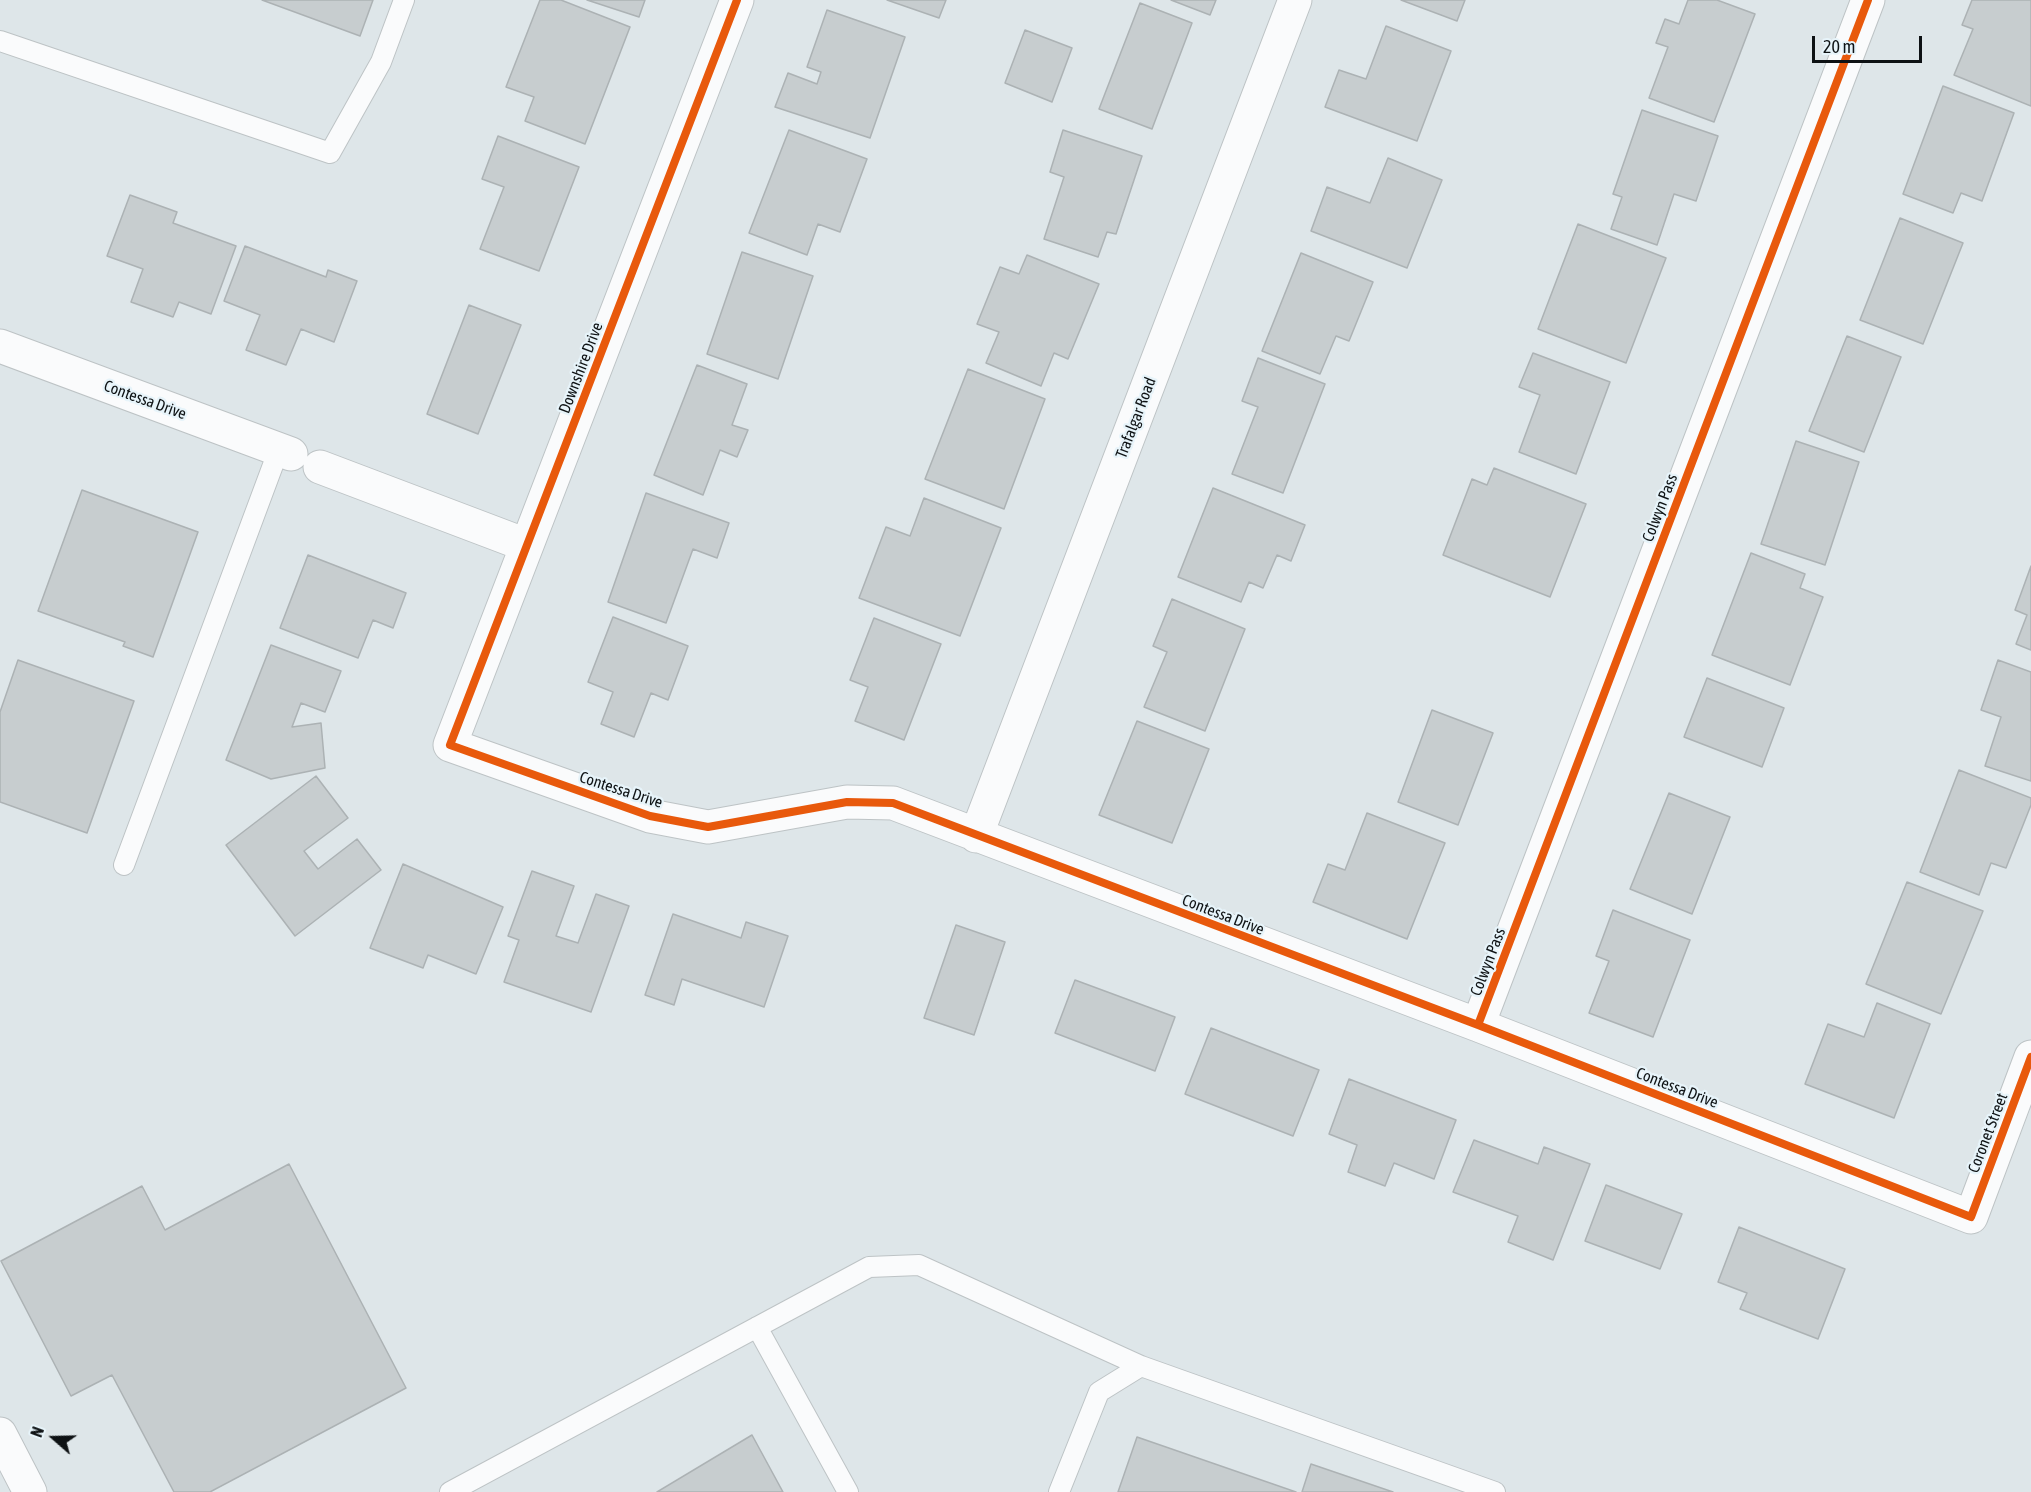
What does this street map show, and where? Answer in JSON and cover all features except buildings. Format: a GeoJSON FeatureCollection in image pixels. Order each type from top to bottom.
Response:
{"type":"FeatureCollection","features":[{"type":"Feature","properties":{"kind":"street","name":"Downshire Drive"},"geometry":{"type":"LineString","coordinates":[[450,745],[737,0]]}},
{"type":"Feature","properties":{"kind":"street","name":"Trafalgar Road"},"geometry":{"type":"LineString","coordinates":[[976,836],[1295,0]]}},
{"type":"Feature","properties":{"kind":"street","name":"Colwyn Pass"},"geometry":{"type":"LineString","coordinates":[[1478,1025],[1868,0]]}},
{"type":"Feature","properties":{"kind":"street","name":"Contessa Drive"},"geometry":{"type":"LineString","coordinates":[[0,346],[285,451]]}},
{"type":"Feature","properties":{"kind":"street"},"geometry":{"type":"LineString","coordinates":[[320,466],[526,546]]}},
{"type":"Feature","properties":{"kind":"street","name":"Contessa Drive"},"geometry":{"type":"LineString","coordinates":[[450,745],[650,816],[708,827],[847,802],[892,803],[1478,1025],[1971,1217]]}},
{"type":"Feature","properties":{"kind":"street","name":"Coronet Street"},"geometry":{"type":"LineString","coordinates":[[1971,1217],[2031,1057]]}},
{"type":"Feature","properties":{"kind":"street"},"geometry":{"type":"LineString","coordinates":[[0,1434],[30,1492]]}},
{"type":"Feature","properties":{"kind":"lane"},"geometry":{"type":"LineString","coordinates":[[0,41],[330,153],[381,62],[404,0]]}},
{"type":"Feature","properties":{"kind":"lane"},"geometry":{"type":"LineString","coordinates":[[124,865],[285,451]]}},
{"type":"Feature","properties":{"kind":"lane"},"geometry":{"type":"LineString","coordinates":[[450,1492],[869,1267],[919,1265],[1141,1366],[1494,1492]]}},
{"type":"Feature","properties":{"kind":"lane"},"geometry":{"type":"LineString","coordinates":[[758,1327],[848,1492]]}},
{"type":"Feature","properties":{"kind":"lane"},"geometry":{"type":"LineString","coordinates":[[1059,1492],[1099,1392],[1141,1366]]}},
{"type":"Feature","properties":{"kind":"cycle path"},"geometry":{"type":"LineString","coordinates":[[737,0],[450,745],[650,816],[708,827],[847,802],[893,803],[1478,1025],[1971,1217],[2031,1057]]}},
{"type":"Feature","properties":{"kind":"cycle path"},"geometry":{"type":"LineString","coordinates":[[1478,1025],[1868,0]]}}]}
